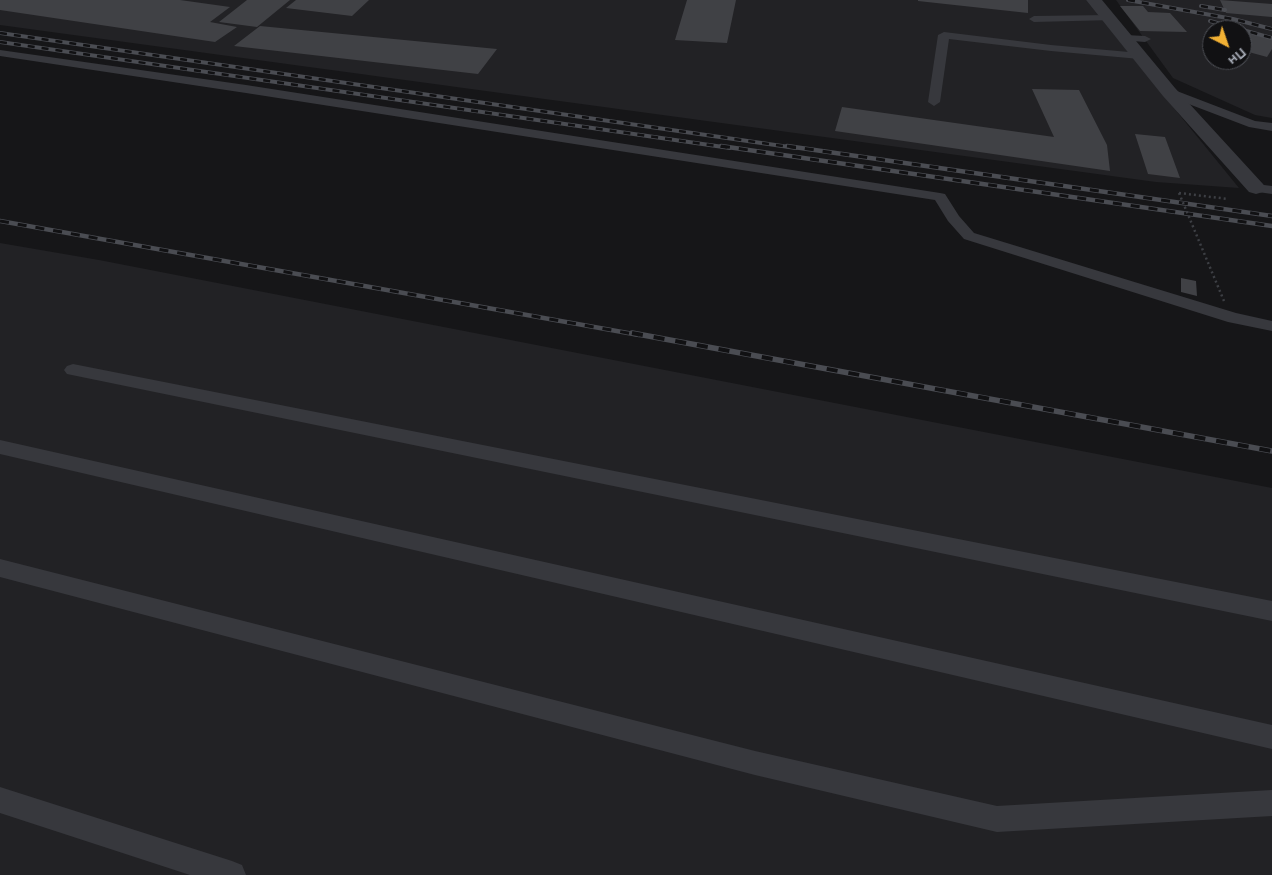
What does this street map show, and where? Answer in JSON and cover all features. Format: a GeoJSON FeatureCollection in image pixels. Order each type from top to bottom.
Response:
{"type":"FeatureCollection","features":[{"type":"Feature","properties":{"kind":"street"},"geometry":{"type":"LineString","coordinates":[[1094,0],[1125,38],[1143,47],[1169,92],[1264,189]]}},
{"type":"Feature","properties":{"kind":"lane"},"geometry":{"type":"LineString","coordinates":[[1034,19],[1109,18]]}},
{"type":"Feature","properties":{"kind":"lane"},"geometry":{"type":"LineString","coordinates":[[934,102],[944,35],[1051,48],[1143,47]]}},
{"type":"Feature","properties":{"kind":"lane"},"geometry":{"type":"LineString","coordinates":[[0,54],[246,89],[940,198],[953,218],[969,236],[1234,318],[1272,326]]}},
{"type":"Feature","properties":{"kind":"lane"},"geometry":{"type":"LineString","coordinates":[[1169,92],[1253,124],[1272,127]]}},
{"type":"Feature","properties":{"kind":"lane"},"geometry":{"type":"LineString","coordinates":[[73,370],[1272,611]]}},
{"type":"Feature","properties":{"kind":"lane"},"geometry":{"type":"LineString","coordinates":[[0,446],[1272,737]]}},
{"type":"Feature","properties":{"kind":"lane"},"geometry":{"type":"LineString","coordinates":[[0,568],[755,763],[997,819],[1272,803]]}},
{"type":"Feature","properties":{"kind":"lane"},"geometry":{"type":"LineString","coordinates":[[0,800],[232,875]]}},
{"type":"Feature","properties":{"kind":"path"},"geometry":{"type":"LineString","coordinates":[[1224,301],[1179,193],[1233,200]]}},
{"type":"Feature","properties":{"kind":"shaded area"},"geometry":{"type":"Polygon","coordinates":[[[0,0],[1086,0],[1239,188],[1156,182],[0,25],[0,0]]]}},
{"type":"Feature","properties":{"kind":"shaded area"},"geometry":{"type":"Polygon","coordinates":[[[1116,0],[1272,0],[1272,118],[1255,115],[1173,78],[1116,0]]]}},
{"type":"Feature","properties":{"kind":"shaded area"},"geometry":{"type":"Polygon","coordinates":[[[0,243],[99,260],[1272,488],[1272,875],[0,875],[0,243]]]}},
{"type":"Feature","properties":{"kind":"building"},"geometry":{"type":"Polygon","coordinates":[[[0,0],[180,0],[230,7],[210,22],[237,27],[215,42],[0,10],[0,0]]]}},
{"type":"Feature","properties":{"kind":"building"},"geometry":{"type":"Polygon","coordinates":[[[247,0],[290,0],[257,27],[219,22],[247,0]]]}},
{"type":"Feature","properties":{"kind":"building"},"geometry":{"type":"Polygon","coordinates":[[[296,0],[369,0],[352,16],[286,8],[296,0]]]}},
{"type":"Feature","properties":{"kind":"building"},"geometry":{"type":"Polygon","coordinates":[[[687,0],[736,0],[727,43],[675,40],[687,0]]]}},
{"type":"Feature","properties":{"kind":"building"},"geometry":{"type":"Polygon","coordinates":[[[1028,0],[1028,13],[918,1],[1028,0]]]}},
{"type":"Feature","properties":{"kind":"building"},"geometry":{"type":"Polygon","coordinates":[[[1220,0],[1272,4],[1272,17],[1226,13],[1220,0]]]}},
{"type":"Feature","properties":{"kind":"building"},"geometry":{"type":"Polygon","coordinates":[[[1120,6],[1143,6],[1148,12],[1170,13],[1187,32],[1140,31],[1120,6]]]}},
{"type":"Feature","properties":{"kind":"building"},"geometry":{"type":"Polygon","coordinates":[[[260,26],[497,49],[478,74],[234,46],[260,26]]]}},
{"type":"Feature","properties":{"kind":"building"},"geometry":{"type":"Polygon","coordinates":[[[1252,34],[1272,39],[1272,49],[1267,57],[1252,53],[1252,34]]]}},
{"type":"Feature","properties":{"kind":"building"},"geometry":{"type":"Polygon","coordinates":[[[1032,89],[1079,90],[1107,145],[1110,171],[835,131],[842,107],[1054,137],[1032,89]]]}},
{"type":"Feature","properties":{"kind":"building"},"geometry":{"type":"Polygon","coordinates":[[[1135,134],[1165,137],[1180,178],[1148,174],[1135,134]]]}},
{"type":"Feature","properties":{"kind":"building"},"geometry":{"type":"Polygon","coordinates":[[[1181,278],[1196,281],[1197,296],[1181,292],[1181,278]]]}},
{"type":"Feature","properties":{"kind":"railway"},"geometry":{"type":"LineString","coordinates":[[1128,0],[1233,19],[1272,29]]}},
{"type":"Feature","properties":{"kind":"railway"},"geometry":{"type":"LineString","coordinates":[[1201,6],[1225,10]]}},
{"type":"Feature","properties":{"kind":"railway"},"geometry":{"type":"LineString","coordinates":[[0,33],[796,148]]}},
{"type":"Feature","properties":{"kind":"railway"},"geometry":{"type":"LineString","coordinates":[[1252,33],[1272,38]]}},
{"type":"Feature","properties":{"kind":"railway"},"geometry":{"type":"LineString","coordinates":[[0,42],[730,148]]}},
{"type":"Feature","properties":{"kind":"railway"},"geometry":{"type":"LineString","coordinates":[[721,146],[1272,226]]}},
{"type":"Feature","properties":{"kind":"railway"},"geometry":{"type":"LineString","coordinates":[[787,146],[1272,216]]}},
{"type":"Feature","properties":{"kind":"railway"},"geometry":{"type":"LineString","coordinates":[[0,221],[639,335]]}},
{"type":"Feature","properties":{"kind":"railway"},"geometry":{"type":"LineString","coordinates":[[632,333],[1272,451]]}}]}
